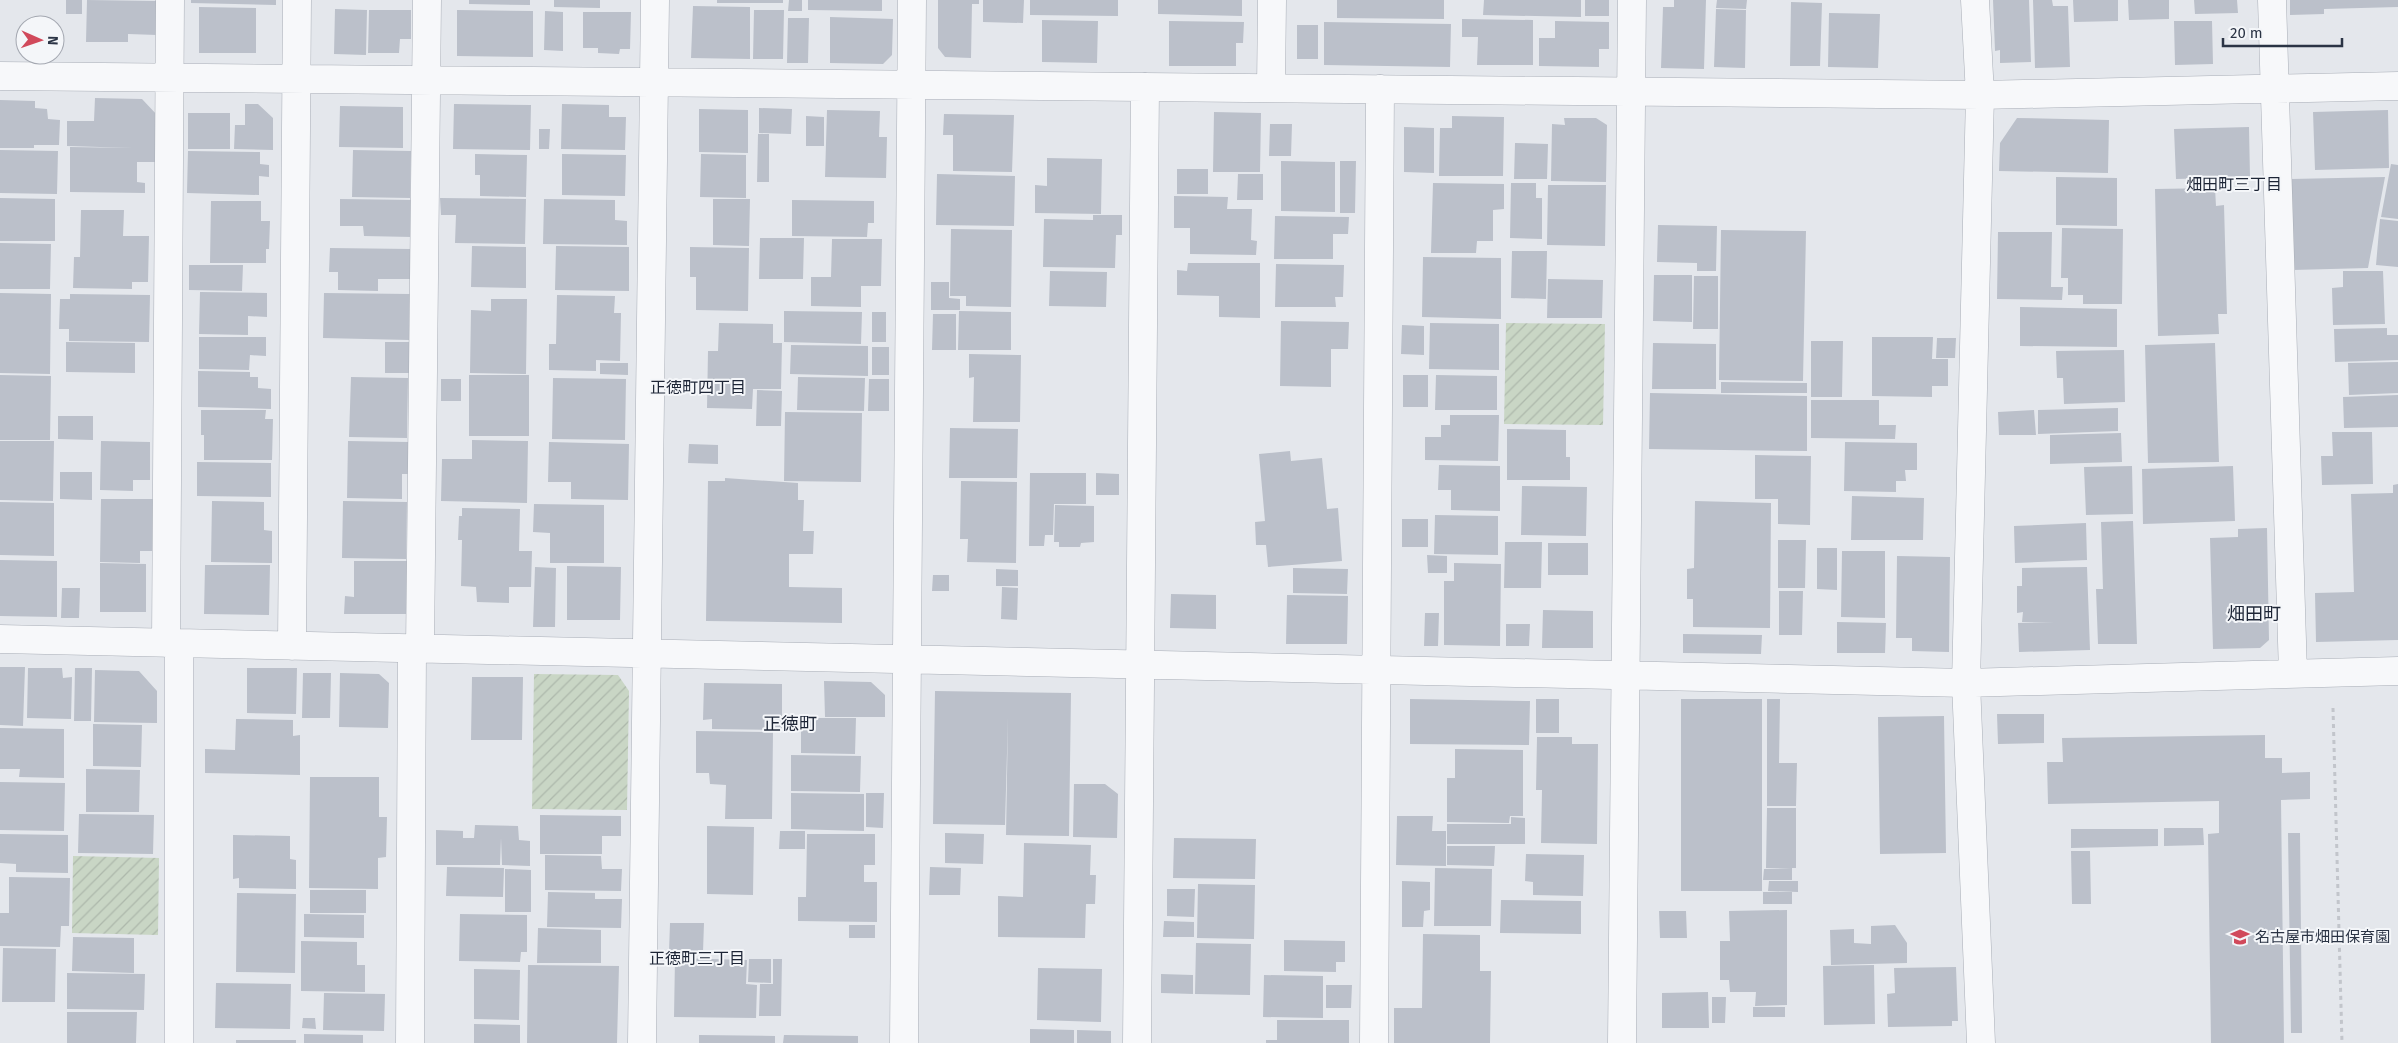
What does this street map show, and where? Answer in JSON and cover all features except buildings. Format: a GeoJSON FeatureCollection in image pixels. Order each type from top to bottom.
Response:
{"type":"FeatureCollection","features":[{"type":"Feature","properties":{"kind":"street"},"geometry":{"type":"LineString","coordinates":[[170,0],[173,643],[179,1043]]}},
{"type":"Feature","properties":{"kind":"street"},"geometry":{"type":"LineString","coordinates":[[292,646],[297,0]]}},
{"type":"Feature","properties":{"kind":"street"},"geometry":{"type":"LineString","coordinates":[[410,1043],[427,0]]}},
{"type":"Feature","properties":{"kind":"street"},"geometry":{"type":"LineString","coordinates":[[642,1043],[655,0]]}},
{"type":"Feature","properties":{"kind":"street"},"geometry":{"type":"LineString","coordinates":[[904,1043],[912,0]]}},
{"type":"Feature","properties":{"kind":"street"},"geometry":{"type":"LineString","coordinates":[[1271,88],[1272,0]]}},
{"type":"Feature","properties":{"kind":"street"},"geometry":{"type":"LineString","coordinates":[[1622,1043],[1632,0]]}},
{"type":"Feature","properties":{"kind":"street"},"geometry":{"type":"LineString","coordinates":[[1975,0],[1980,95],[1966,683],[1981,1043]]}},
{"type":"Feature","properties":{"kind":"street"},"geometry":{"type":"LineString","coordinates":[[2272,0],[2292,674]]}},
{"type":"Feature","properties":{"kind":"street"},"geometry":{"type":"LineString","coordinates":[[0,76],[1980,95],[2398,86]]}},
{"type":"Feature","properties":{"kind":"street"},"geometry":{"type":"LineString","coordinates":[[1137,1043],[1146,87]]}},
{"type":"Feature","properties":{"kind":"street"},"geometry":{"type":"LineString","coordinates":[[1374,1043],[1380,89]]}},
{"type":"Feature","properties":{"kind":"street"},"geometry":{"type":"LineString","coordinates":[[0,639],[1966,683],[2398,671]]}},
{"type":"Feature","properties":{"kind":"path"},"geometry":{"type":"LineString","coordinates":[[2332,673],[2342,1043]]}},
{"type":"Feature","properties":{"kind":"green space"},"geometry":{"type":"Polygon","coordinates":[[[1506,323],[1605,324],[1603,425],[1504,424],[1506,323]]]}},
{"type":"Feature","properties":{"kind":"green space"},"geometry":{"type":"Polygon","coordinates":[[[534,674],[618,675],[629,691],[627,810],[532,809],[534,674]]]}},
{"type":"Feature","properties":{"kind":"green space"},"geometry":{"type":"Polygon","coordinates":[[[73,856],[159,858],[158,935],[72,933],[73,856]]]}},
{"type":"Feature","properties":{"kind":"place","name":"名古屋市畑田保育園"},"geometry":{"type":"Point","coordinates":[2240,937]}},
{"type":"Feature","properties":{"kind":"district","name":"畑田町三丁目"},"geometry":{"type":"Point","coordinates":[2234,184]}},
{"type":"Feature","properties":{"kind":"district","name":"正徳町四丁目"},"geometry":{"type":"Point","coordinates":[698,387]}},
{"type":"Feature","properties":{"kind":"district","name":"畑田町"},"geometry":{"type":"Point","coordinates":[2254,614]}},
{"type":"Feature","properties":{"kind":"district","name":"正徳町"},"geometry":{"type":"Point","coordinates":[790,724]}},
{"type":"Feature","properties":{"kind":"district","name":"正徳町三丁目"},"geometry":{"type":"Point","coordinates":[697,958]}}]}
